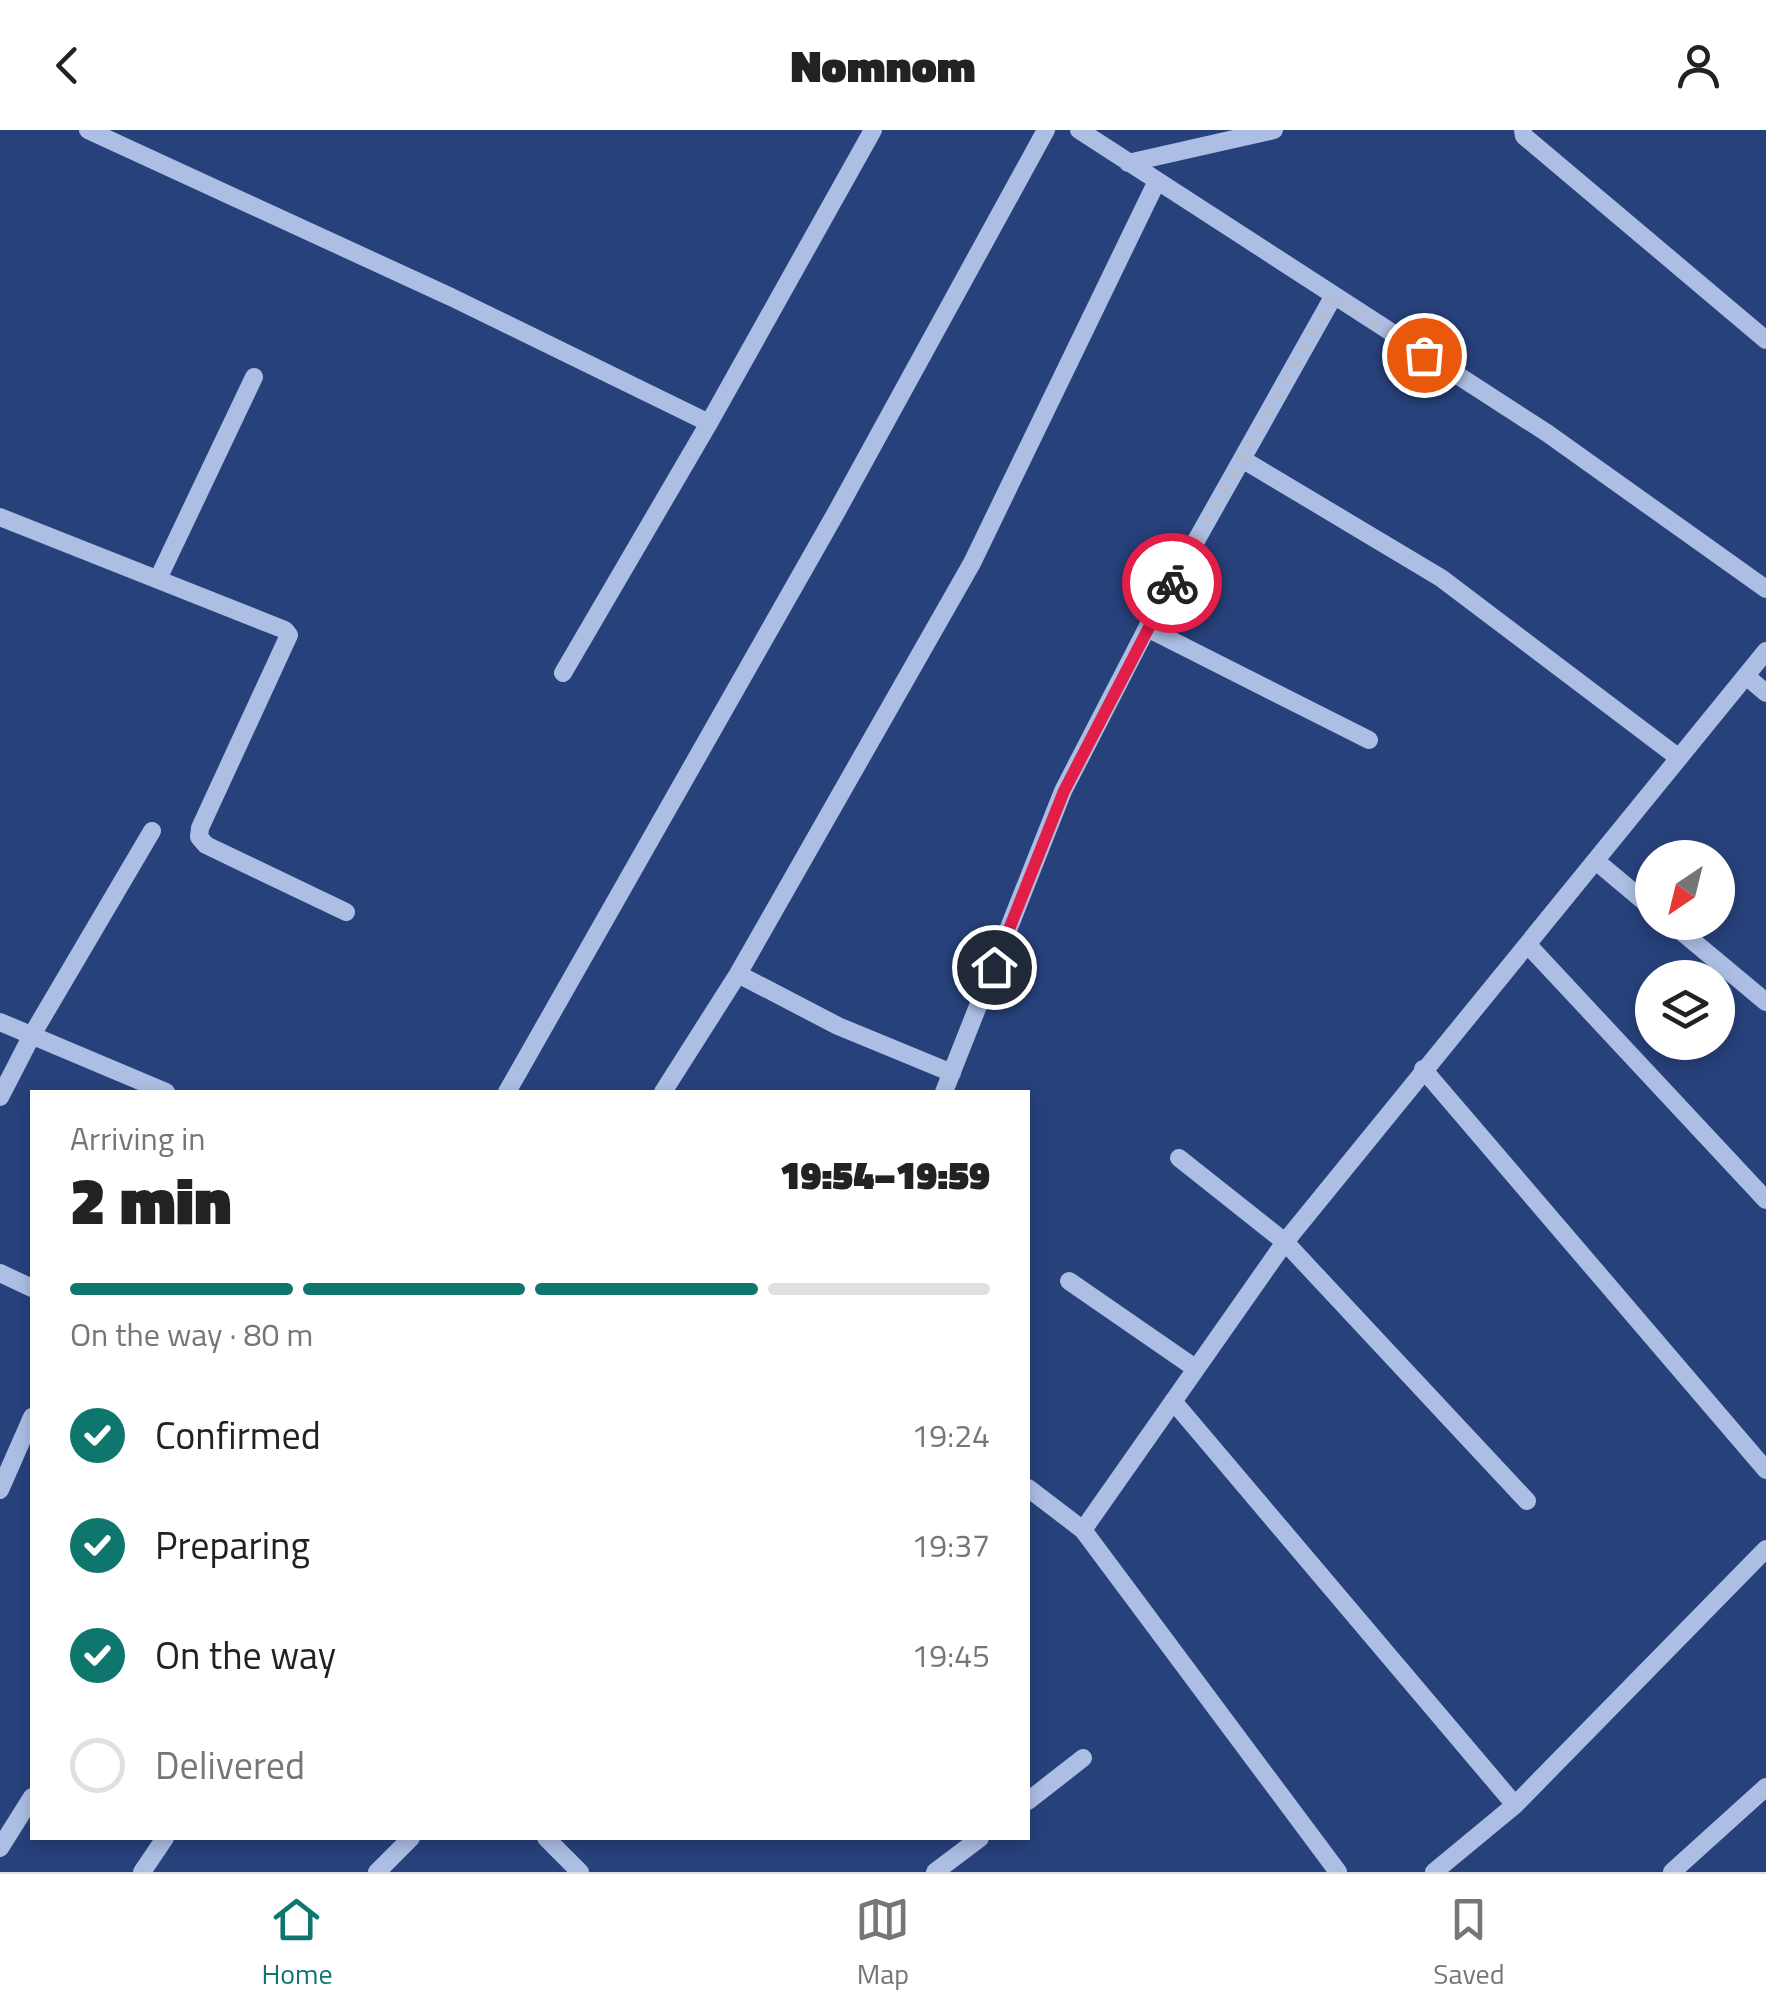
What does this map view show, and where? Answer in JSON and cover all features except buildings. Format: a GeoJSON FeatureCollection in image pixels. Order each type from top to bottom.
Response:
{"type":"FeatureCollection","features":[{"type":"Feature","properties":{"kind":"street"},"geometry":{"type":"LineString","coordinates":[[88,130],[451,297],[709,423]]}},
{"type":"Feature","properties":{"kind":"street"},"geometry":{"type":"LineString","coordinates":[[563,673],[709,423],[872,130]]}},
{"type":"Feature","properties":{"kind":"street"},"geometry":{"type":"LineString","coordinates":[[508,1090],[802,574],[1046,130]]}},
{"type":"Feature","properties":{"kind":"street"},"geometry":{"type":"LineString","coordinates":[[1079,130],[1547,434],[1766,590]]}},
{"type":"Feature","properties":{"kind":"street"},"geometry":{"type":"LineString","coordinates":[[1128,162],[1274,130]]}},
{"type":"Feature","properties":{"kind":"street"},"geometry":{"type":"LineString","coordinates":[[1523,130],[1524,136],[1766,340]]}},
{"type":"Feature","properties":{"kind":"street"},"geometry":{"type":"LineString","coordinates":[[664,1090],[738,974],[972,563],[1157,181]]}},
{"type":"Feature","properties":{"kind":"street"},"geometry":{"type":"LineString","coordinates":[[945,1090],[1064,791],[1147,628],[1333,296]]}},
{"type":"Feature","properties":{"kind":"street"},"geometry":{"type":"LineString","coordinates":[[158,580],[254,377]]}},
{"type":"Feature","properties":{"kind":"street"},"geometry":{"type":"LineString","coordinates":[[1242,459],[1441,578],[1679,758]]}},
{"type":"Feature","properties":{"kind":"street"},"geometry":{"type":"LineString","coordinates":[[0,517],[289,634],[199,837],[206,844],[346,912]]}},
{"type":"Feature","properties":{"kind":"street"},"geometry":{"type":"LineString","coordinates":[[1147,628],[1368,740]]}},
{"type":"Feature","properties":{"kind":"street"},"geometry":{"type":"LineString","coordinates":[[1083,1530],[1286,1242],[1766,652]]}},
{"type":"Feature","properties":{"kind":"street"},"geometry":{"type":"LineString","coordinates":[[1746,676],[1766,693]]}},
{"type":"Feature","properties":{"kind":"street"},"geometry":{"type":"LineString","coordinates":[[0,1097],[32,1034],[152,831]]}},
{"type":"Feature","properties":{"kind":"street"},"geometry":{"type":"LineString","coordinates":[[1596,862],[1635,894]]}},
{"type":"Feature","properties":{"kind":"street"},"geometry":{"type":"LineString","coordinates":[[1692,940],[1766,1002]]}},
{"type":"Feature","properties":{"kind":"street"},"geometry":{"type":"LineString","coordinates":[[1528,944],[1766,1200]]}},
{"type":"Feature","properties":{"kind":"street"},"geometry":{"type":"LineString","coordinates":[[738,974],[838,1026],[952,1073]]}},
{"type":"Feature","properties":{"kind":"street"},"geometry":{"type":"LineString","coordinates":[[0,1022],[161,1090]]}},
{"type":"Feature","properties":{"kind":"street"},"geometry":{"type":"LineString","coordinates":[[1423,1069],[1766,1470]]}},
{"type":"Feature","properties":{"kind":"street"},"geometry":{"type":"LineString","coordinates":[[1179,1158],[1286,1242],[1527,1500]]}},
{"type":"Feature","properties":{"kind":"street"},"geometry":{"type":"LineString","coordinates":[[0,1273],[30,1287]]}},
{"type":"Feature","properties":{"kind":"street"},"geometry":{"type":"LineString","coordinates":[[1070,1281],[1195,1368]]}},
{"type":"Feature","properties":{"kind":"street"},"geometry":{"type":"LineString","coordinates":[[1173,1401],[1515,1805]]}},
{"type":"Feature","properties":{"kind":"street"},"geometry":{"type":"LineString","coordinates":[[0,1490],[30,1421]]}},
{"type":"Feature","properties":{"kind":"street"},"geometry":{"type":"LineString","coordinates":[[1030,1490],[1083,1530],[1338,1872]]}},
{"type":"Feature","properties":{"kind":"street"},"geometry":{"type":"LineString","coordinates":[[1434,1872],[1515,1805],[1766,1548]]}},
{"type":"Feature","properties":{"kind":"street"},"geometry":{"type":"LineString","coordinates":[[1030,1799],[1083,1758]]}},
{"type":"Feature","properties":{"kind":"street"},"geometry":{"type":"LineString","coordinates":[[1672,1872],[1766,1787]]}},
{"type":"Feature","properties":{"kind":"street"},"geometry":{"type":"LineString","coordinates":[[2,1839],[30,1801]]}},
{"type":"Feature","properties":{"kind":"street"},"geometry":{"type":"LineString","coordinates":[[142,1872],[165,1840]]}},
{"type":"Feature","properties":{"kind":"street"},"geometry":{"type":"LineString","coordinates":[[377,1872],[409,1840]]}},
{"type":"Feature","properties":{"kind":"street"},"geometry":{"type":"LineString","coordinates":[[548,1840],[580,1872]]}},
{"type":"Feature","properties":{"kind":"street"},"geometry":{"type":"LineString","coordinates":[[935,1872],[977,1840]]}},
{"type":"Feature","properties":{"kind":"way so far"},"geometry":{"type":"LineString","coordinates":[[1172,583],[1333,296],[1424,355]]}},
{"type":"Feature","properties":{"kind":"route"},"geometry":{"type":"LineString","coordinates":[[994,967],[1064,791],[1172,583]]}}]}
